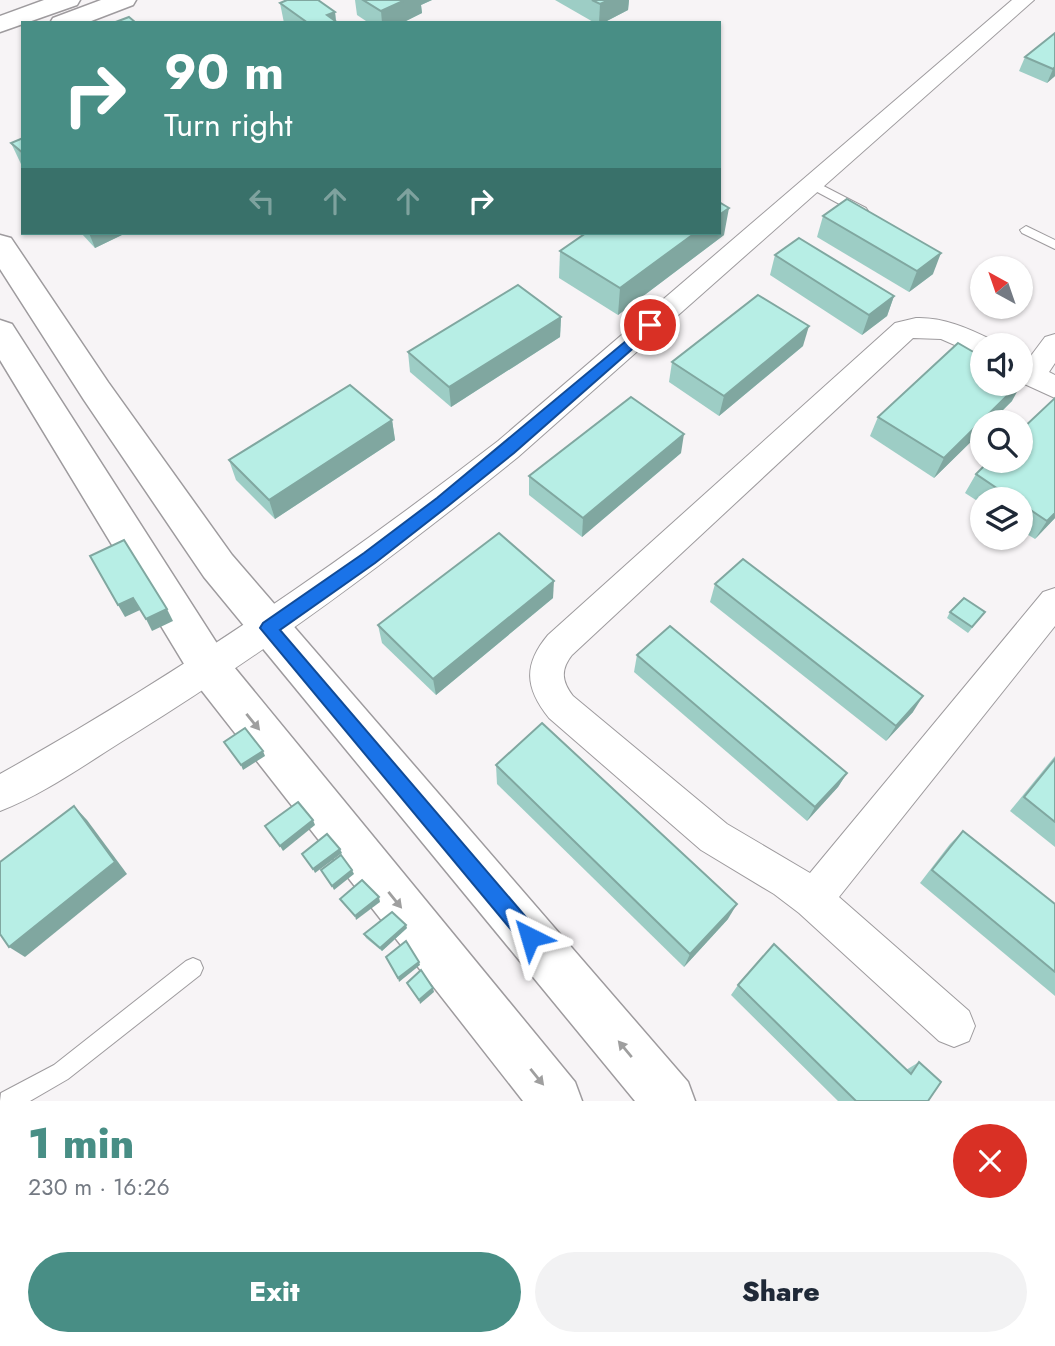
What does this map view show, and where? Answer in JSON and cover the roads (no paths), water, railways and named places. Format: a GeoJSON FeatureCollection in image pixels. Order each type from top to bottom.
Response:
{"type":"FeatureCollection","features":[{"type":"Feature","properties":{"kind":"main road"},"geometry":{"type":"LineString","coordinates":[[0,24],[68,0]]}},
{"type":"Feature","properties":{"kind":"main road"},"geometry":{"type":"LineString","coordinates":[[67,21],[124,0]]}},
{"type":"Feature","properties":{"kind":"main road"},"geometry":{"type":"LineString","coordinates":[[0,46],[21,38]]}},
{"type":"Feature","properties":{"kind":"main road"},"geometry":{"type":"LineString","coordinates":[[0,245],[218,566],[670,1101]]}},
{"type":"Feature","properties":{"kind":"main road"},"geometry":{"type":"LineString","coordinates":[[0,332],[210,669],[556,1101]]}},
{"type":"Feature","properties":{"kind":"street"},"geometry":{"type":"LineString","coordinates":[[0,794],[210,669],[370,558],[508,449],[1024,0]]}},
{"type":"Feature","properties":{"kind":"street"},"geometry":{"type":"LineString","coordinates":[[954,1026],[813,899],[788,880],[737,852],[693,821],[561,707],[545,682],[545,668],[550,655],[560,645],[905,330],[934,326],[970,341]]}},
{"type":"Feature","properties":{"kind":"street"},"geometry":{"type":"LineString","coordinates":[[1036,377],[1055,344]]}},
{"type":"Feature","properties":{"kind":"street"},"geometry":{"type":"LineString","coordinates":[[813,899],[1055,602]]}},
{"type":"Feature","properties":{"kind":"lane"},"geometry":{"type":"LineString","coordinates":[[812,184],[871,216]]}},
{"type":"Feature","properties":{"kind":"lane"},"geometry":{"type":"LineString","coordinates":[[1026,230],[1055,246]]}},
{"type":"Feature","properties":{"kind":"lane"},"geometry":{"type":"LineString","coordinates":[[9,1101],[61,1072],[193,968]]}}]}
